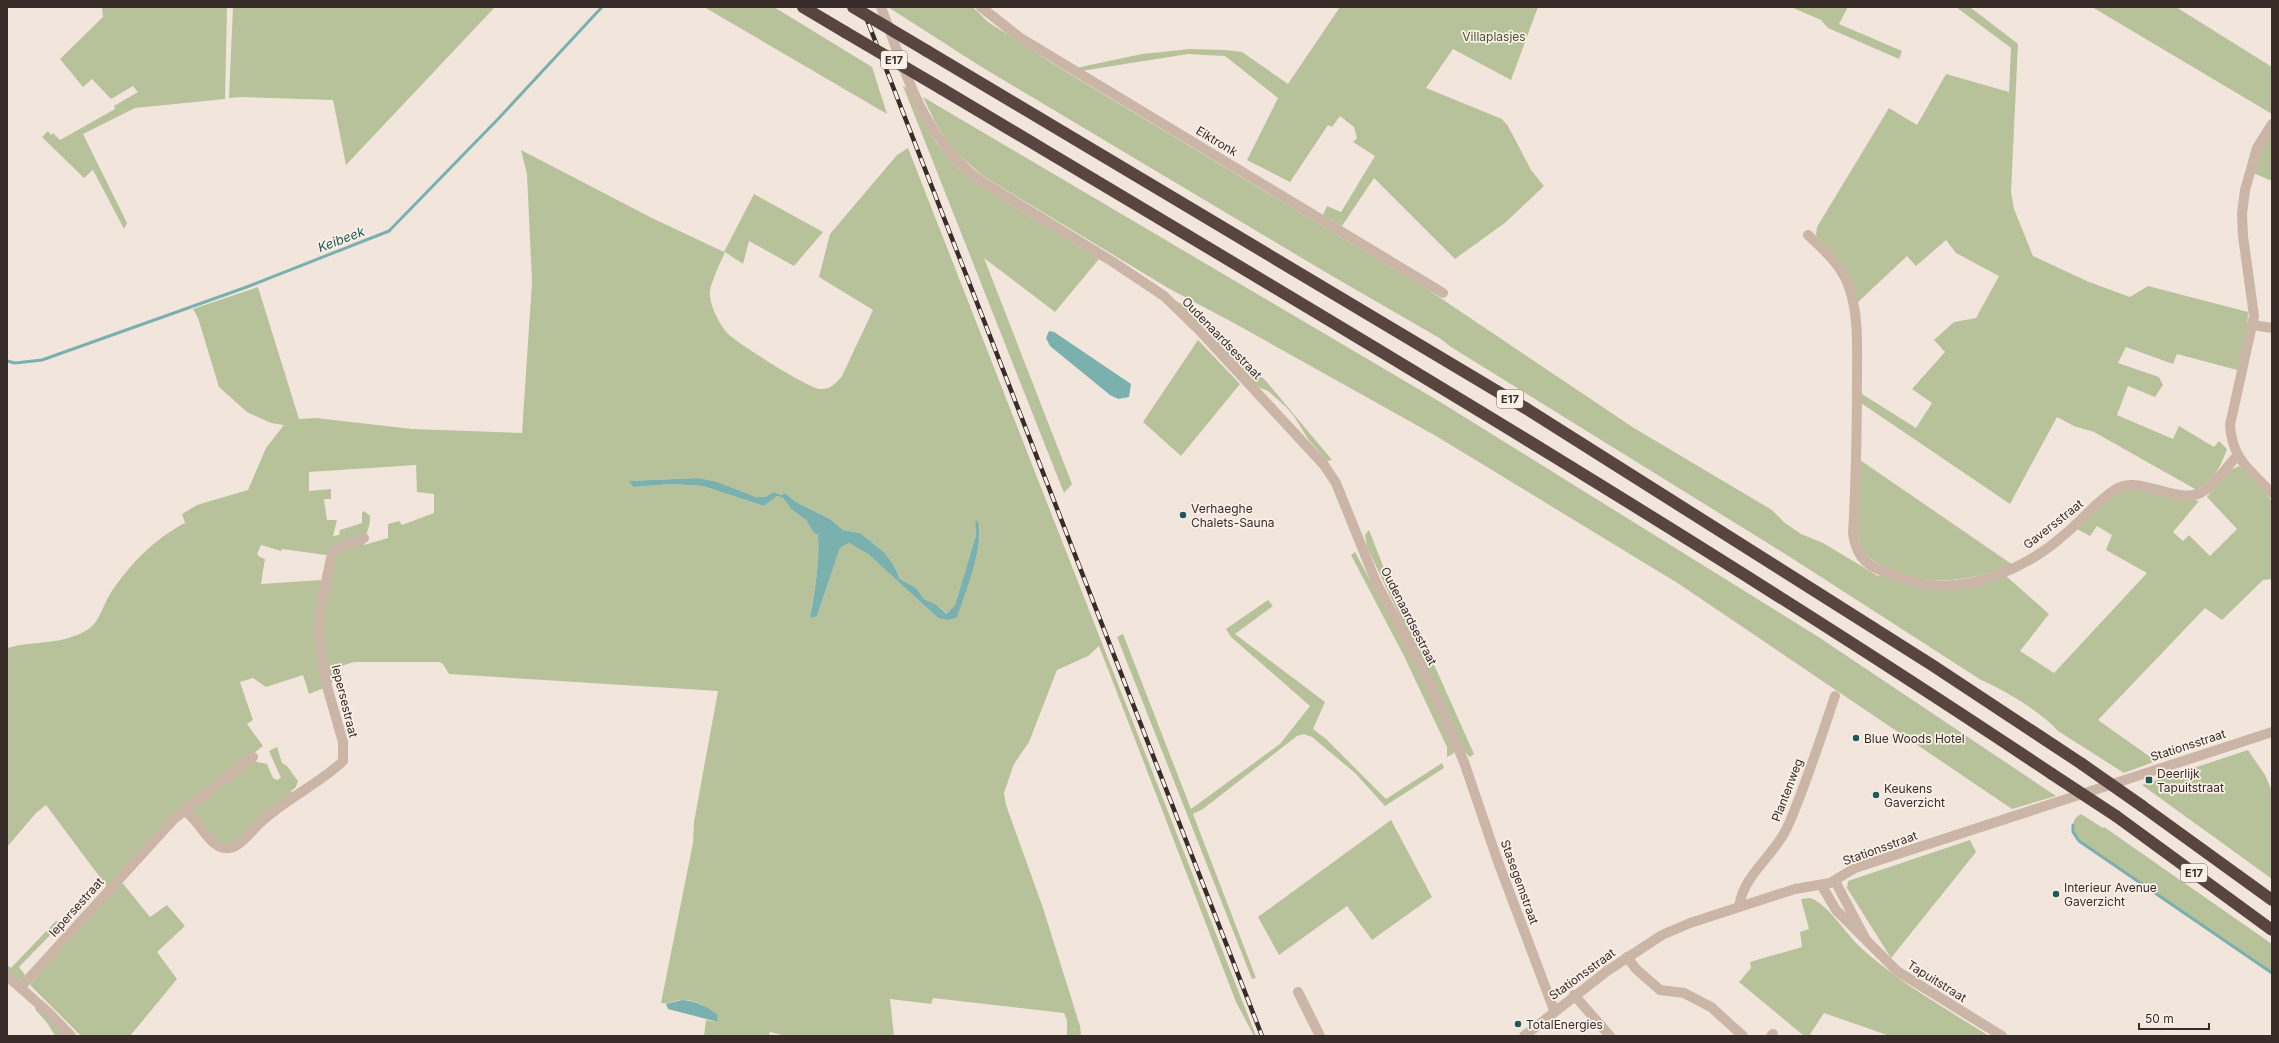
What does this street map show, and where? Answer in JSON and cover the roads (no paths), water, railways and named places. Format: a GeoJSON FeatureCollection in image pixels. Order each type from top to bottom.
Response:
{"type":"FeatureCollection","features":[{"type":"Feature","properties":{"kind":"highway","name":"E17"},"geometry":{"type":"LineString","coordinates":[[803,7],[1512,429],[1921,686],[2116,816],[2272,930]]}},
{"type":"Feature","properties":{"kind":"highway","name":"E17"},"geometry":{"type":"LineString","coordinates":[[853,7],[1527,410],[1932,665],[2082,764],[2272,900]]}},
{"type":"Feature","properties":{"kind":"street","name":"Oudenaardsestraat"},"geometry":{"type":"LineString","coordinates":[[881,7],[916,98],[933,131],[965,169],[1012,201],[1113,262],[1164,296],[1201,332],[1324,465],[1336,483],[1376,582],[1431,686],[1464,762]]}},
{"type":"Feature","properties":{"kind":"street","name":"Eiktronk"},"geometry":{"type":"LineString","coordinates":[[981,7],[1019,36],[1443,293]]}},
{"type":"Feature","properties":{"kind":"street"},"geometry":{"type":"LineString","coordinates":[[2272,124],[2257,148],[2250,170],[2242,214],[2253,303],[2253,325],[2230,425],[2231,438],[2237,456],[2272,493]]}},
{"type":"Feature","properties":{"kind":"street","name":"Gaversstraat"},"geometry":{"type":"LineString","coordinates":[[1808,235],[1828,253],[1840,270],[1849,286],[1853,304],[1857,340],[1857,436],[1853,534],[1855,548],[1863,560],[1875,569],[1928,585],[1970,582],[2008,572],[2035,557],[2063,536],[2117,488],[2130,484],[2181,495],[2195,495],[2212,485],[2237,456]]}},
{"type":"Feature","properties":{"kind":"street"},"geometry":{"type":"LineString","coordinates":[[2253,325],[2272,328]]}},
{"type":"Feature","properties":{"kind":"street","name":"Iepersestraat"},"geometry":{"type":"LineString","coordinates":[[185,811],[215,844],[224,848],[230,848],[236,846],[261,822],[342,761],[343,742],[326,683],[319,641],[320,609],[332,554],[340,547],[364,538]]}},
{"type":"Feature","properties":{"kind":"street","name":"Plantenweg"},"geometry":{"type":"LineString","coordinates":[[1739,907],[1741,893],[1786,829],[1807,776],[1835,696]]}},
{"type":"Feature","properties":{"kind":"street","name":"Stationsstraat"},"geometry":{"type":"LineString","coordinates":[[1524,1036],[1554,1010],[1627,957],[1646,944],[1677,928],[1795,889],[1822,886],[1835,881],[1855,868],[2272,732]]}},
{"type":"Feature","properties":{"kind":"street","name":"Iepersestraat"},"geometry":{"type":"LineString","coordinates":[[21,987],[174,819],[253,757]]}},
{"type":"Feature","properties":{"kind":"street","name":"Stasegemstraat"},"geometry":{"type":"LineString","coordinates":[[1464,762],[1500,866],[1554,1010]]}},
{"type":"Feature","properties":{"kind":"street","name":"Tapuitstraat"},"geometry":{"type":"LineString","coordinates":[[1835,881],[1865,938]]}},
{"type":"Feature","properties":{"kind":"street","name":"Tapuitstraat"},"geometry":{"type":"LineString","coordinates":[[1822,886],[1836,910],[1855,931],[1865,938],[1897,971],[2002,1036]]}},
{"type":"Feature","properties":{"kind":"street"},"geometry":{"type":"LineString","coordinates":[[1627,957],[1636,969],[1660,990],[1684,994],[1711,1007],[1743,1036]]}},
{"type":"Feature","properties":{"kind":"street"},"geometry":{"type":"LineString","coordinates":[[7,976],[21,987],[71,1036]]}},
{"type":"Feature","properties":{"kind":"street"},"geometry":{"type":"LineString","coordinates":[[1298,992],[1320,1036]]}},
{"type":"Feature","properties":{"kind":"street"},"geometry":{"type":"LineString","coordinates":[[1574,995],[1610,1036]]}},
{"type":"Feature","properties":{"kind":"water"},"geometry":{"type":"Polygon","coordinates":[[[1049,331],[1054,332],[1131,384],[1129,397],[1118,399],[1110,395],[1050,346],[1046,338],[1049,331]]]}},
{"type":"Feature","properties":{"kind":"water"},"geometry":{"type":"Polygon","coordinates":[[[698,478],[718,482],[756,497],[765,497],[774,492],[782,495],[785,493],[796,502],[830,519],[843,530],[860,533],[884,552],[893,564],[900,579],[916,588],[924,599],[935,604],[947,614],[955,605],[976,535],[975,521],[978,521],[979,543],[977,556],[957,618],[947,620],[938,618],[868,554],[849,543],[840,548],[817,616],[812,618],[810,616],[818,565],[818,535],[813,532],[806,520],[791,509],[783,498],[777,496],[764,506],[703,486],[672,484],[633,487],[629,481],[698,478]]]}},
{"type":"Feature","properties":{"kind":"water"},"geometry":{"type":"Polygon","coordinates":[[[682,1000],[701,1004],[717,1014],[718,1022],[668,1009],[666,1004],[682,1000]]]}},
{"type":"Feature","properties":{"kind":"waterway","name":"Keibeek"},"geometry":{"type":"LineString","coordinates":[[7,361],[15,363],[42,360],[244,288],[389,231],[499,118],[602,7]]}},
{"type":"Feature","properties":{"kind":"waterway"},"geometry":{"type":"LineString","coordinates":[[2073,825],[2073,832],[2079,841],[2272,973]]}},
{"type":"Feature","properties":{"kind":"railway"},"geometry":{"type":"LineString","coordinates":[[862,7],[1262,1036]]}},
{"type":"Feature","properties":{"kind":"place","name":"Verhaeghe Chalets-Sauna"},"geometry":{"type":"Point","coordinates":[1183,515]}},
{"type":"Feature","properties":{"kind":"place","name":"Blue Woods Hotel"},"geometry":{"type":"Point","coordinates":[1856,738]}},
{"type":"Feature","properties":{"kind":"place","name":"Deerlijk Tapuitstraat"},"geometry":{"type":"Point","coordinates":[2149,780]}},
{"type":"Feature","properties":{"kind":"place","name":"Keukens Gaverzicht"},"geometry":{"type":"Point","coordinates":[1876,795]}},
{"type":"Feature","properties":{"kind":"place","name":"Interieur Avenue Gaverzicht"},"geometry":{"type":"Point","coordinates":[2056,894]}},
{"type":"Feature","properties":{"kind":"place","name":"TotalEnergies"},"geometry":{"type":"Point","coordinates":[1518,1024]}},
{"type":"Feature","properties":{"kind":"park label","name":"Villaplasjes"},"geometry":{"type":"Point","coordinates":[1494,36]}}]}
